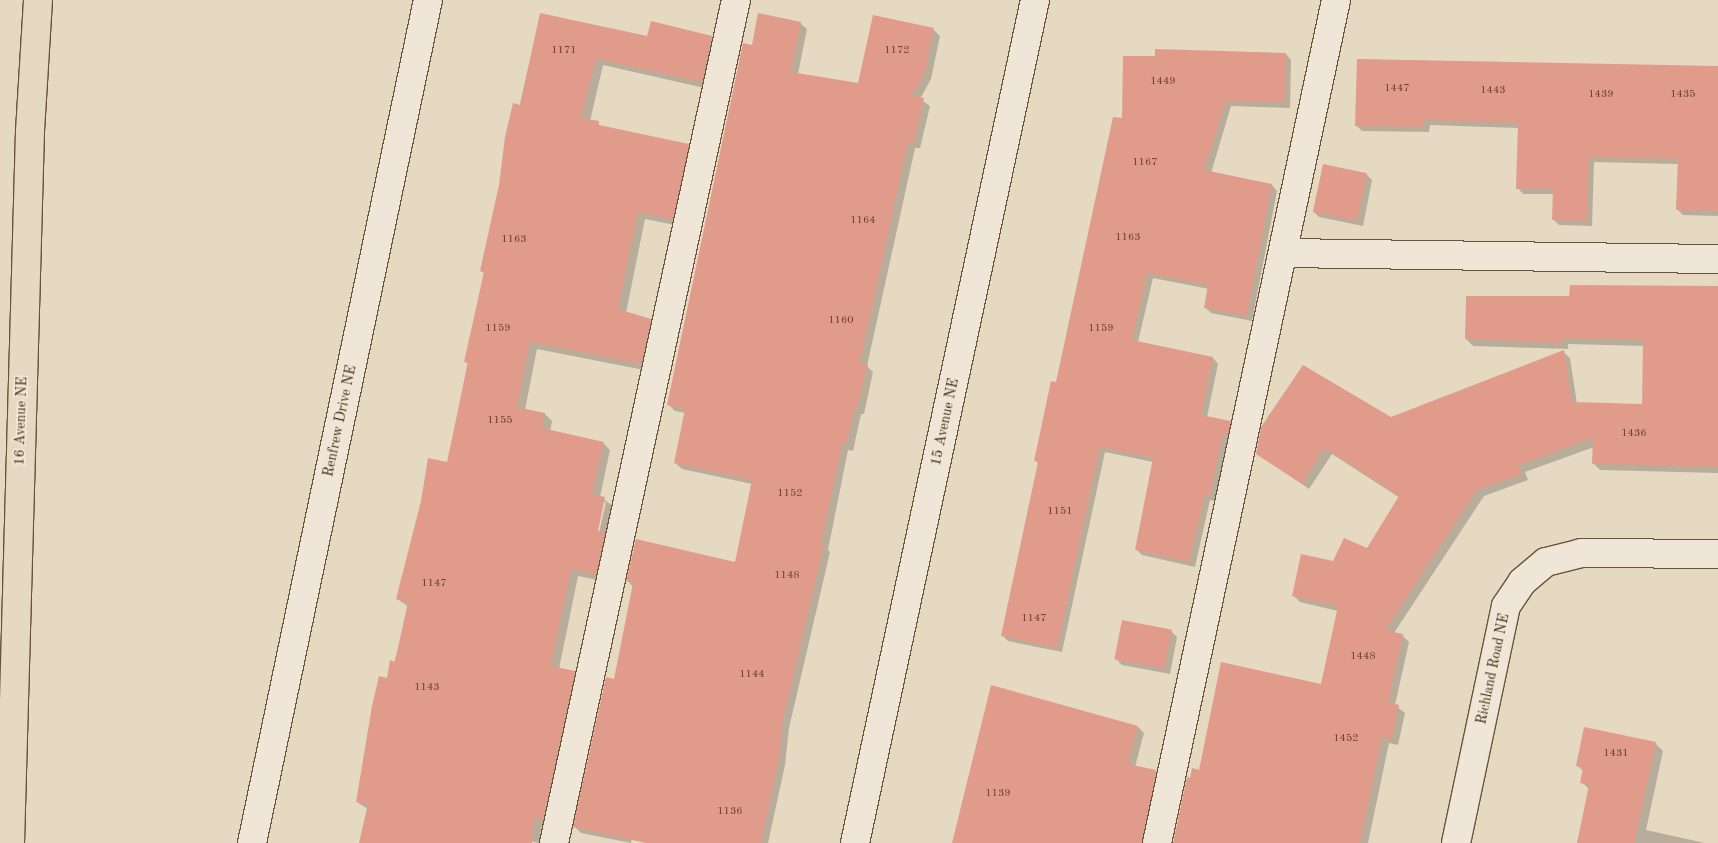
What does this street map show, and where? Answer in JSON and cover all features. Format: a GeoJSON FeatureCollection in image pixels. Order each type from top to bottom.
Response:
{"type":"FeatureCollection","features":[{"type":"Feature","properties":{"kind":"highway","name":"16 Avenue NE"},"geometry":{"type":"LineString","coordinates":[[10,843],[30,141],[38,0]]}},
{"type":"Feature","properties":{"kind":"street","name":"Renfrew Drive NE"},"geometry":{"type":"LineString","coordinates":[[252,843],[428,0]]}},
{"type":"Feature","properties":{"kind":"street"},"geometry":{"type":"LineString","coordinates":[[554,843],[736,0]]}},
{"type":"Feature","properties":{"kind":"street","name":"15 Avenue NE"},"geometry":{"type":"LineString","coordinates":[[855,843],[1035,0]]}},
{"type":"Feature","properties":{"kind":"street"},"geometry":{"type":"LineString","coordinates":[[1156,843],[1336,0]]}},
{"type":"Feature","properties":{"kind":"street"},"geometry":{"type":"LineString","coordinates":[[1283,253],[1718,259]]}},
{"type":"Feature","properties":{"kind":"street","name":"Richland Road NE"},"geometry":{"type":"LineString","coordinates":[[1456,843],[1506,606],[1522,582],[1546,562],[1581,553],[1718,554]]}},
{"type":"Feature","properties":{"kind":"building"},"geometry":{"type":"Polygon","coordinates":[[[540,13],[647,36],[651,21],[712,36],[702,82],[596,59],[581,118],[599,121],[599,125],[689,144],[673,220],[638,212],[618,309],[651,319],[641,364],[530,342],[517,407],[545,413],[542,428],[604,442],[592,494],[605,497],[598,531],[605,532],[596,575],[571,569],[551,666],[575,671],[543,820],[534,818],[532,843],[359,843],[368,804],[356,802],[372,706],[379,676],[387,678],[390,660],[395,662],[408,602],[396,599],[421,501],[428,458],[447,462],[468,363],[464,362],[484,272],[480,271],[499,185],[505,137],[513,103],[520,105],[540,13]]]}},
{"type":"Feature","properties":{"kind":"building"},"geometry":{"type":"Polygon","coordinates":[[[758,13],[801,22],[791,72],[858,83],[873,15],[934,28],[925,72],[912,96],[924,98],[914,143],[908,142],[860,363],[868,365],[846,445],[842,444],[821,544],[824,544],[783,721],[779,758],[761,843],[646,843],[573,827],[606,677],[614,679],[633,583],[626,581],[636,539],[735,562],[752,480],[674,463],[685,409],[667,405],[743,43],[752,45],[758,13]]]}},
{"type":"Feature","properties":{"kind":"building"},"geometry":{"type":"Polygon","coordinates":[[[1155,49],[1286,53],[1285,102],[1226,101],[1204,170],[1272,184],[1247,316],[1204,308],[1208,285],[1147,273],[1132,340],[1213,357],[1201,415],[1231,421],[1228,436],[1223,433],[1210,496],[1205,495],[1189,562],[1135,550],[1153,458],[1100,447],[1057,648],[1001,636],[1038,462],[1034,461],[1051,381],[1056,382],[1113,117],[1122,118],[1123,56],[1155,56],[1155,49]]]}},
{"type":"Feature","properties":{"kind":"building"},"geometry":{"type":"Polygon","coordinates":[[[1357,59],[1718,66],[1718,211],[1676,210],[1678,159],[1589,157],[1587,221],[1552,220],[1553,189],[1516,189],[1518,123],[1424,120],[1424,127],[1355,126],[1357,59]]]}},
{"type":"Feature","properties":{"kind":"building"},"geometry":{"type":"Polygon","coordinates":[[[1323,164],[1367,173],[1357,221],[1313,212],[1323,164]]]}},
{"type":"Feature","properties":{"kind":"building"},"geometry":{"type":"Polygon","coordinates":[[[1570,285],[1718,286],[1718,467],[1592,464],[1593,438],[1519,465],[1522,474],[1477,490],[1385,630],[1403,634],[1388,702],[1399,705],[1392,739],[1382,737],[1360,843],[1173,843],[1187,777],[1190,778],[1192,768],[1199,770],[1221,662],[1321,684],[1338,606],[1292,596],[1301,554],[1333,561],[1344,538],[1367,548],[1399,496],[1324,448],[1302,484],[1256,454],[1261,427],[1303,365],[1391,417],[1564,350],[1572,402],[1642,404],[1643,340],[1562,338],[1562,343],[1465,339],[1466,296],[1569,296],[1570,285]]]}},
{"type":"Feature","properties":{"kind":"building"},"geometry":{"type":"Polygon","coordinates":[[[1122,620],[1172,630],[1164,669],[1114,659],[1122,620]]]}},
{"type":"Feature","properties":{"kind":"building"},"geometry":{"type":"Polygon","coordinates":[[[991,685],[1138,726],[1128,764],[1156,770],[1142,843],[952,843],[991,685]]]}},
{"type":"Feature","properties":{"kind":"building"},"geometry":{"type":"Polygon","coordinates":[[[1584,727],[1656,742],[1634,843],[1577,843],[1589,785],[1580,783],[1583,768],[1576,766],[1584,727]]]}}]}
